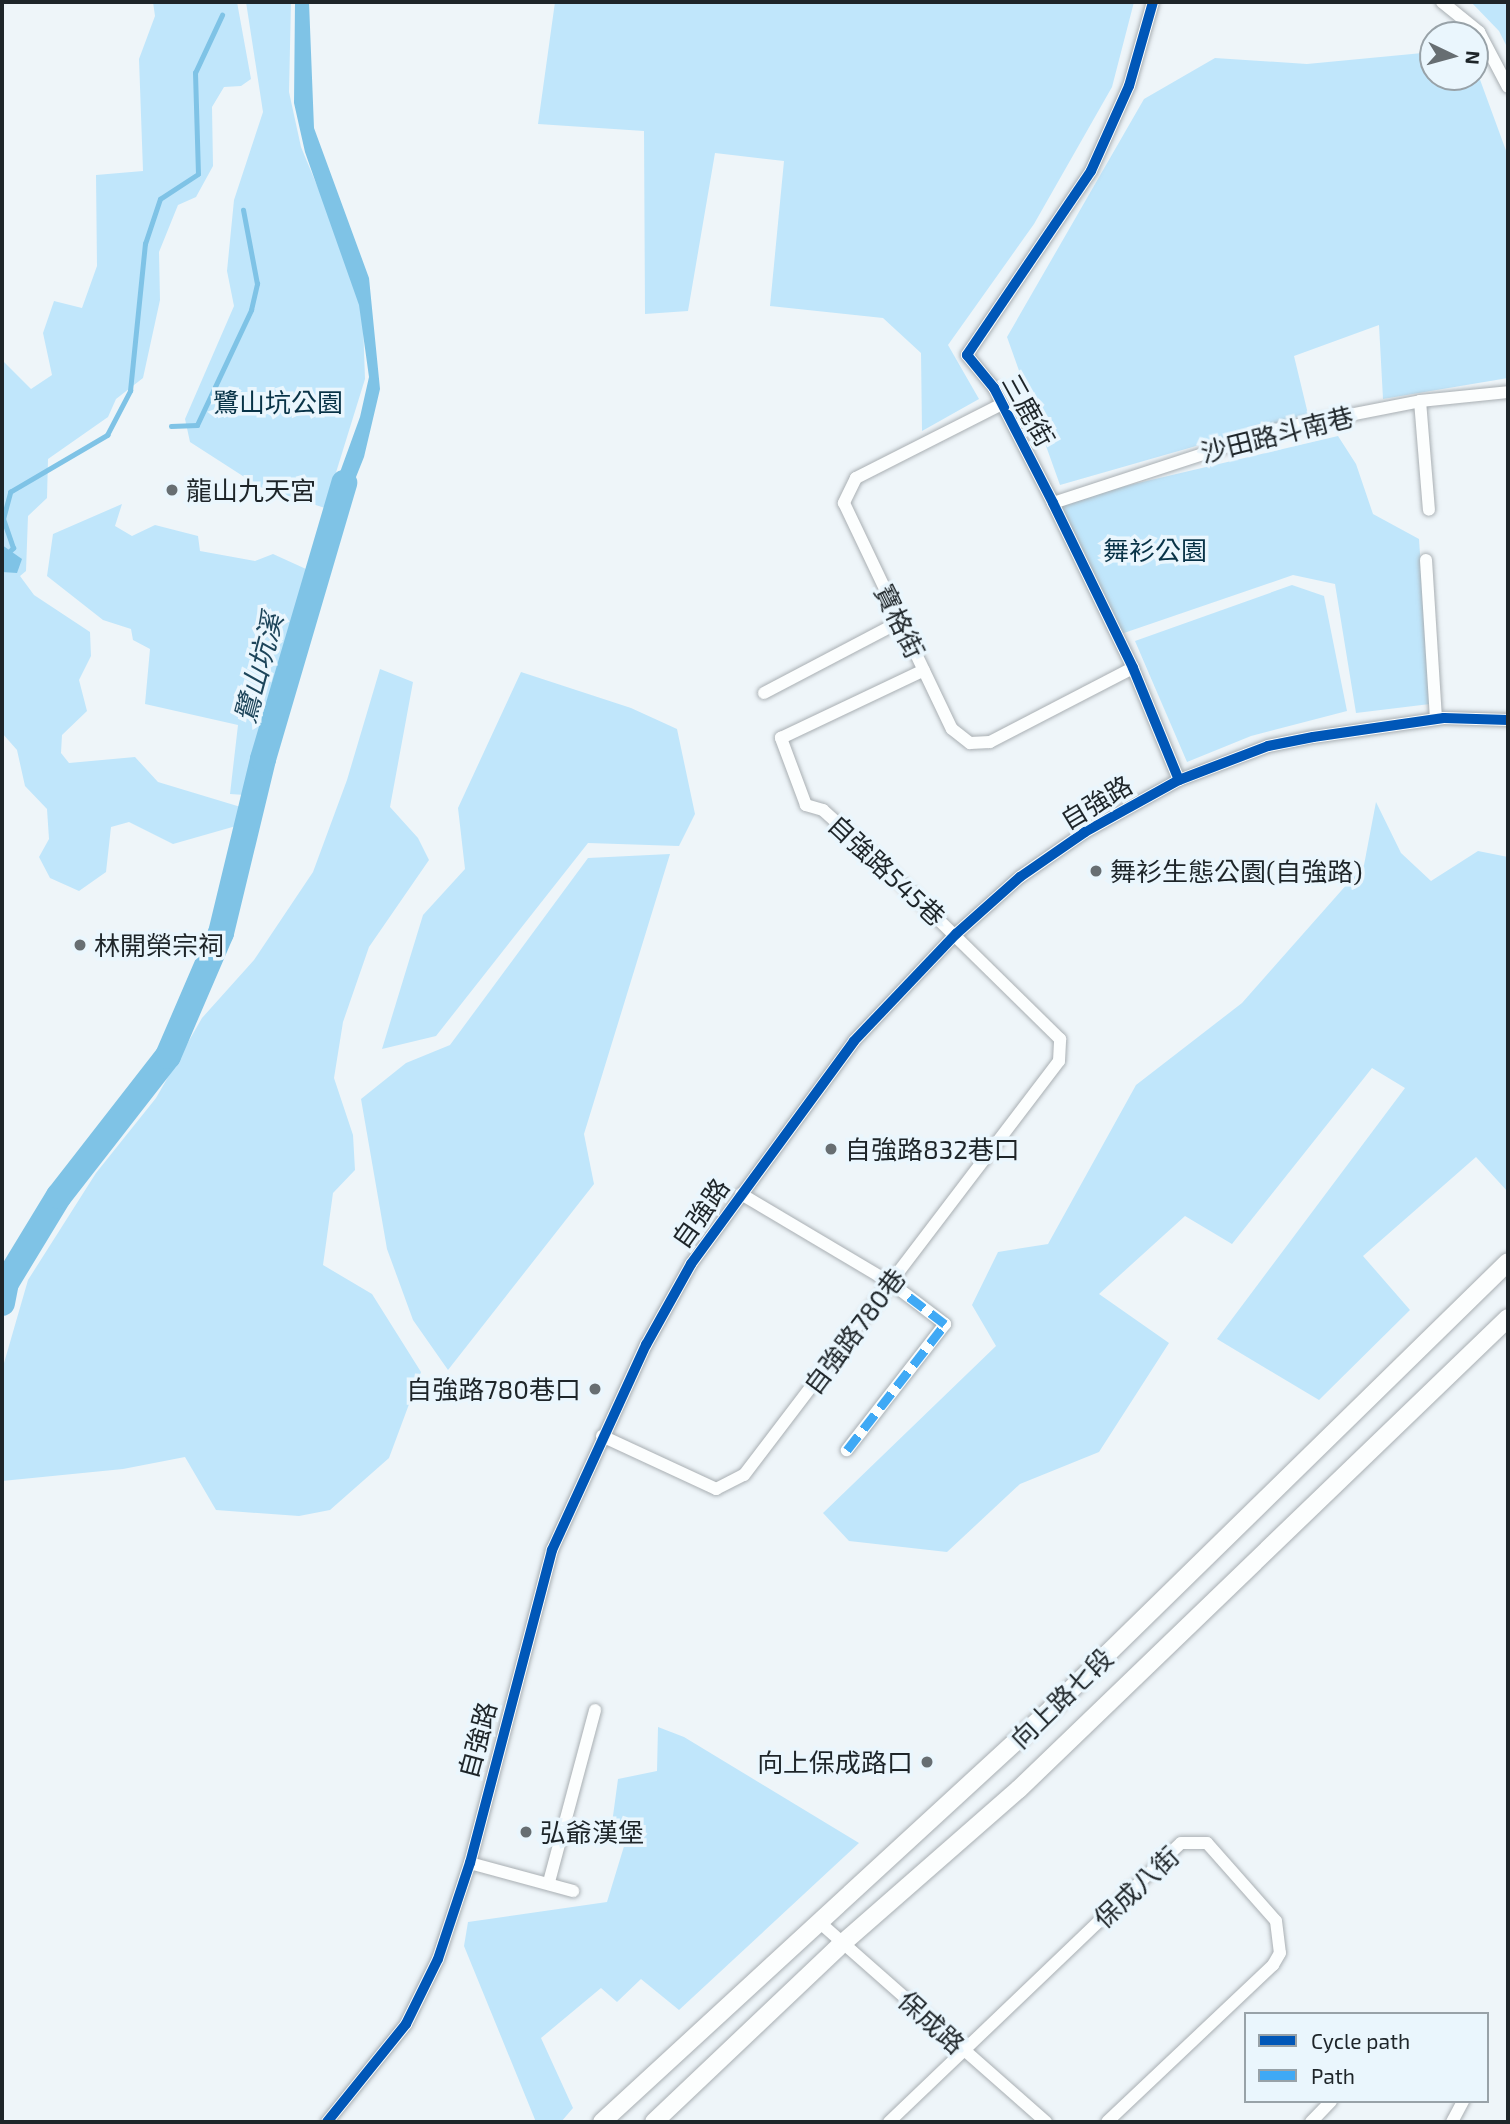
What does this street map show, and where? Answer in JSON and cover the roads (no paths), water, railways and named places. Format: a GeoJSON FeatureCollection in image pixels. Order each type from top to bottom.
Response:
{"type":"FeatureCollection","features":[{"type":"Feature","properties":{"kind":"main road","name":"向上路七段"},"geometry":{"type":"LineString","coordinates":[[602,2122],[1051,1709],[1508,1262]]}},
{"type":"Feature","properties":{"kind":"main road","name":"向上路七段"},"geometry":{"type":"LineString","coordinates":[[654,2122],[844,1942],[1018,1789],[1508,1318]]}},
{"type":"Feature","properties":{"kind":"street","name":"三鹿街"},"geometry":{"type":"LineString","coordinates":[[1153,2],[1129,86],[1091,171],[1048,241],[970,345],[967,355],[1002,404],[1053,503],[1133,668],[1179,780]]}},
{"type":"Feature","properties":{"kind":"street"},"geometry":{"type":"LineString","coordinates":[[1442,2],[1479,32],[1508,88]]}},
{"type":"Feature","properties":{"kind":"street","name":"沙田路斗南巷"},"geometry":{"type":"LineString","coordinates":[[1053,503],[1229,442],[1420,401],[1508,392]]}},
{"type":"Feature","properties":{"kind":"street"},"geometry":{"type":"LineString","coordinates":[[1420,401],[1429,510]]}},
{"type":"Feature","properties":{"kind":"street","name":"寶格街"},"geometry":{"type":"LineString","coordinates":[[1002,404],[856,478],[847,490],[844,503],[952,729],[970,743],[990,743],[1133,668]]}},
{"type":"Feature","properties":{"kind":"street"},"geometry":{"type":"LineString","coordinates":[[1426,560],[1436,719]]}},
{"type":"Feature","properties":{"kind":"street"},"geometry":{"type":"LineString","coordinates":[[764,693],[901,621]]}},
{"type":"Feature","properties":{"kind":"street","name":"自強路545巷"},"geometry":{"type":"LineString","coordinates":[[924,670],[781,738],[806,804],[822,810],[956,934],[1060,1039],[1059,1061]]}},
{"type":"Feature","properties":{"kind":"street","name":"自強路"},"geometry":{"type":"LineString","coordinates":[[327,2122],[407,2024],[438,1959],[470,1863],[552,1550],[602,1436],[691,1264],[854,1041],[956,934],[1020,877],[1085,832],[1179,780],[1268,746],[1436,719],[1508,720]]}},
{"type":"Feature","properties":{"kind":"street","name":"自強路780巷"},"geometry":{"type":"LineString","coordinates":[[602,1436],[716,1489],[731,1484],[744,1475],[1059,1061]]}},
{"type":"Feature","properties":{"kind":"street"},"geometry":{"type":"LineString","coordinates":[[741,1194],[891,1283],[945,1324],[847,1450]]}},
{"type":"Feature","properties":{"kind":"street"},"geometry":{"type":"LineString","coordinates":[[549,1882],[596,1710]]}},
{"type":"Feature","properties":{"kind":"street","name":"保成八街"},"geometry":{"type":"LineString","coordinates":[[889,2122],[1181,1843],[1207,1843],[1276,1921],[1280,1953],[1273,1965],[1107,2122]]}},
{"type":"Feature","properties":{"kind":"street"},"geometry":{"type":"LineString","coordinates":[[470,1863],[549,1882],[573,1891]]}},
{"type":"Feature","properties":{"kind":"street","name":"保成路"},"geometry":{"type":"LineString","coordinates":[[818,1921],[1046,2122]]}},
{"type":"Feature","properties":{"kind":"street"},"geometry":{"type":"LineString","coordinates":[[1311,2122],[1329,2103]]}},
{"type":"Feature","properties":{"kind":"street"},"geometry":{"type":"LineString","coordinates":[[1452,2122],[1462,2103]]}},
{"type":"Feature","properties":{"kind":"waterway"},"geometry":{"type":"LineString","coordinates":[[2,558],[13,548],[3,519],[10,492],[107,435],[130,391],[145,244],[160,199],[198,174],[195,73],[222,15]]}},
{"type":"Feature","properties":{"kind":"waterway"},"geometry":{"type":"LineString","coordinates":[[171,426],[197,425],[251,310],[257,284],[243,210]]}},
{"type":"Feature","properties":{"kind":"waterway","name":"鷺山坑溪"},"geometry":{"type":"LineString","coordinates":[[2,1303],[6,1283],[59,1196],[168,1056],[221,933],[263,759],[344,483]]}},
{"type":"Feature","properties":{"kind":"place","name":"龍山九天宮"},"geometry":{"type":"Point","coordinates":[172,490]}},
{"type":"Feature","properties":{"kind":"place","name":"舞衫生態公園(自強路)"},"geometry":{"type":"Point","coordinates":[1096,871]}},
{"type":"Feature","properties":{"kind":"place","name":"林開榮宗祠"},"geometry":{"type":"Point","coordinates":[80,945]}},
{"type":"Feature","properties":{"kind":"place","name":"自強路832巷口"},"geometry":{"type":"Point","coordinates":[831,1149]}},
{"type":"Feature","properties":{"kind":"place","name":"自強路780巷口"},"geometry":{"type":"Point","coordinates":[595,1389]}},
{"type":"Feature","properties":{"kind":"place","name":"向上保成路口"},"geometry":{"type":"Point","coordinates":[927,1762]}},
{"type":"Feature","properties":{"kind":"place","name":"弘爺漢堡"},"geometry":{"type":"Point","coordinates":[526,1832]}},
{"type":"Feature","properties":{"kind":"park label","name":"鷺山坑公園"},"geometry":{"type":"Point","coordinates":[278,402]}},
{"type":"Feature","properties":{"kind":"park label","name":"舞衫公園"},"geometry":{"type":"Point","coordinates":[1155,550]}}]}
